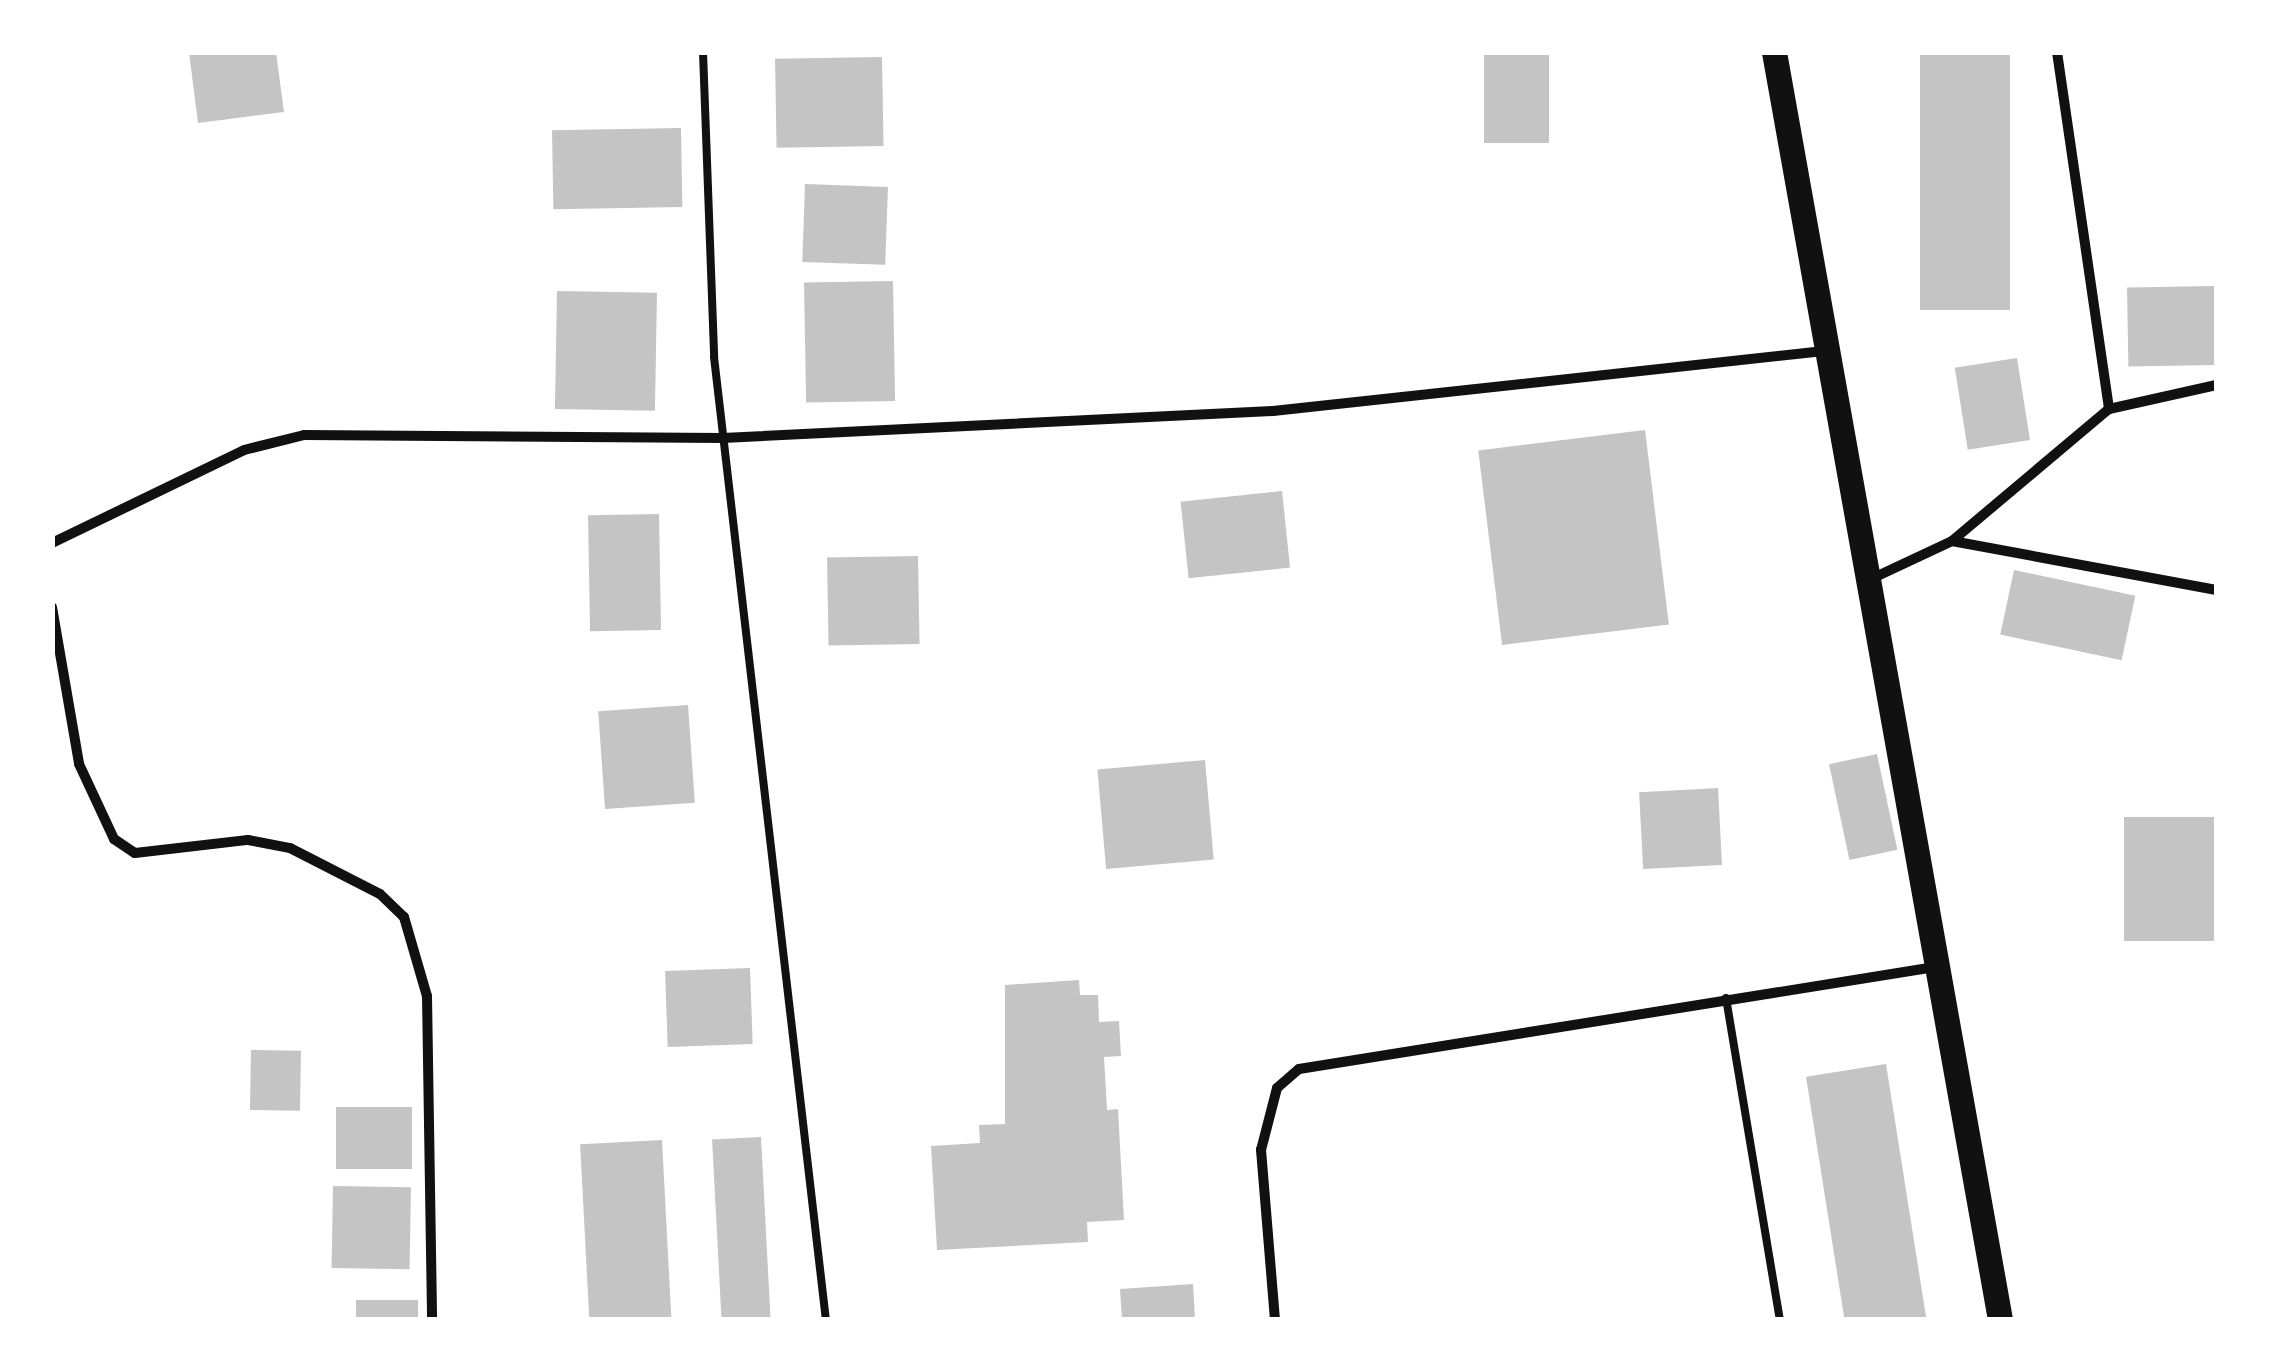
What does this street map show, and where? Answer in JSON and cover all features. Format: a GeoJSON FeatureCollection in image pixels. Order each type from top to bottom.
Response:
{"type":"FeatureCollection","features":[{"type":"Feature","properties":{"kind":"main road"},"geometry":{"type":"LineString","coordinates":[[1774,52],[2000,1320]]}},
{"type":"Feature","properties":{"kind":"street"},"geometry":{"type":"LineString","coordinates":[[2057,52],[2109,408]]}},
{"type":"Feature","properties":{"kind":"street"},"geometry":{"type":"LineString","coordinates":[[52,543],[244,450],[304,436],[723,438],[1273,411],[1829,350]]}},
{"type":"Feature","properties":{"kind":"street"},"geometry":{"type":"LineString","coordinates":[[1869,580],[1952,541],[2109,408],[2216,386]]}},
{"type":"Feature","properties":{"kind":"street"},"geometry":{"type":"LineString","coordinates":[[1952,541],[2216,590]]}},
{"type":"Feature","properties":{"kind":"street"},"geometry":{"type":"LineString","coordinates":[[52,606],[79,764],[114,838],[136,854],[248,840],[290,848],[380,894],[404,917],[427,996],[432,1320]]}},
{"type":"Feature","properties":{"kind":"street"},"geometry":{"type":"LineString","coordinates":[[1276,1320],[1261,1150],[1277,1088],[1299,1069],[1936,967]]}},
{"type":"Feature","properties":{"kind":"lane"},"geometry":{"type":"LineString","coordinates":[[703,52],[723,438],[826,1320]]}},
{"type":"Feature","properties":{"kind":"lane"},"geometry":{"type":"LineString","coordinates":[[1726,998],[1780,1320]]}},
{"type":"Feature","properties":{"kind":"building"},"geometry":{"type":"Polygon","coordinates":[[[189,52],[276,52],[284,112],[198,123],[189,52]]]}},
{"type":"Feature","properties":{"kind":"building"},"geometry":{"type":"Polygon","coordinates":[[[1484,52],[1549,52],[1549,143],[1484,143],[1484,52]]]}},
{"type":"Feature","properties":{"kind":"building"},"geometry":{"type":"Polygon","coordinates":[[[1920,52],[2010,52],[2010,310],[1920,310],[1920,52]]]}},
{"type":"Feature","properties":{"kind":"building"},"geometry":{"type":"Polygon","coordinates":[[[882,57],[884,146],[777,148],[775,59],[882,57]]]}},
{"type":"Feature","properties":{"kind":"building"},"geometry":{"type":"Polygon","coordinates":[[[681,128],[682,207],[553,209],[552,130],[681,128]]]}},
{"type":"Feature","properties":{"kind":"building"},"geometry":{"type":"Polygon","coordinates":[[[805,184],[888,187],[885,265],[802,262],[805,184]]]}},
{"type":"Feature","properties":{"kind":"building"},"geometry":{"type":"Polygon","coordinates":[[[893,281],[895,401],[806,403],[804,283],[893,281]]]}},
{"type":"Feature","properties":{"kind":"building"},"geometry":{"type":"Polygon","coordinates":[[[2214,286],[2215,365],[2128,367],[2127,288],[2214,286]]]}},
{"type":"Feature","properties":{"kind":"building"},"geometry":{"type":"Polygon","coordinates":[[[557,291],[657,293],[655,411],[555,409],[557,291]]]}},
{"type":"Feature","properties":{"kind":"building"},"geometry":{"type":"Polygon","coordinates":[[[2017,358],[2030,440],[1968,450],[1955,368],[2017,358]]]}},
{"type":"Feature","properties":{"kind":"building"},"geometry":{"type":"Polygon","coordinates":[[[1645,430],[1669,625],[1502,645],[1478,450],[1645,430]]]}},
{"type":"Feature","properties":{"kind":"building"},"geometry":{"type":"Polygon","coordinates":[[[1282,491],[1290,568],[1189,578],[1181,502],[1282,491]]]}},
{"type":"Feature","properties":{"kind":"building"},"geometry":{"type":"Polygon","coordinates":[[[659,514],[661,630],[590,631],[588,515],[659,514]]]}},
{"type":"Feature","properties":{"kind":"building"},"geometry":{"type":"Polygon","coordinates":[[[918,556],[920,644],[829,646],[827,558],[918,556]]]}},
{"type":"Feature","properties":{"kind":"building"},"geometry":{"type":"Polygon","coordinates":[[[2014,570],[2135,596],[2122,660],[2000,635],[2014,570]]]}},
{"type":"Feature","properties":{"kind":"building"},"geometry":{"type":"Polygon","coordinates":[[[688,705],[695,803],[605,809],[598,711],[688,705]]]}},
{"type":"Feature","properties":{"kind":"building"},"geometry":{"type":"Polygon","coordinates":[[[1877,754],[1897,850],[1849,860],[1829,764],[1877,754]]]}},
{"type":"Feature","properties":{"kind":"building"},"geometry":{"type":"Polygon","coordinates":[[[1205,760],[1214,860],[1106,869],[1097,769],[1205,760]]]}},
{"type":"Feature","properties":{"kind":"building"},"geometry":{"type":"Polygon","coordinates":[[[1718,788],[1722,865],[1643,869],[1639,792],[1718,788]]]}},
{"type":"Feature","properties":{"kind":"building"},"geometry":{"type":"Polygon","coordinates":[[[2124,817],[2216,817],[2216,941],[2124,941],[2124,817]]]}},
{"type":"Feature","properties":{"kind":"building"},"geometry":{"type":"Polygon","coordinates":[[[750,968],[753,1044],[668,1047],[665,971],[750,968]]]}},
{"type":"Feature","properties":{"kind":"building"},"geometry":{"type":"Polygon","coordinates":[[[1079,980],[1080,995],[1098,995],[1099,1022],[1119,1021],[1121,1056],[1104,1057],[1107,1110],[1118,1109],[1124,1220],[1087,1222],[1088,1242],[937,1250],[931,1146],[980,1143],[979,1125],[1005,1124],[1005,985],[1079,980]]]}},
{"type":"Feature","properties":{"kind":"building"},"geometry":{"type":"Polygon","coordinates":[[[251,1050],[301,1051],[300,1111],[250,1110],[251,1050]]]}},
{"type":"Feature","properties":{"kind":"building"},"geometry":{"type":"Polygon","coordinates":[[[1886,1064],[1927,1320],[1845,1320],[1806,1077],[1886,1064]]]}},
{"type":"Feature","properties":{"kind":"building"},"geometry":{"type":"Polygon","coordinates":[[[336,1107],[412,1107],[412,1169],[336,1169],[336,1107]]]}},
{"type":"Feature","properties":{"kind":"building"},"geometry":{"type":"Polygon","coordinates":[[[761,1137],[771,1320],[722,1320],[712,1140],[761,1137]]]}},
{"type":"Feature","properties":{"kind":"building"},"geometry":{"type":"Polygon","coordinates":[[[662,1140],[671,1320],[589,1320],[580,1144],[662,1140]]]}},
{"type":"Feature","properties":{"kind":"building"},"geometry":{"type":"Polygon","coordinates":[[[333,1186],[411,1187],[410,1269],[332,1268],[333,1186]]]}},
{"type":"Feature","properties":{"kind":"building"},"geometry":{"type":"Polygon","coordinates":[[[1193,1284],[1195,1320],[1122,1320],[1120,1289],[1193,1284]]]}},
{"type":"Feature","properties":{"kind":"building"},"geometry":{"type":"Polygon","coordinates":[[[356,1300],[418,1300],[418,1320],[356,1320],[356,1300]]]}}]}
